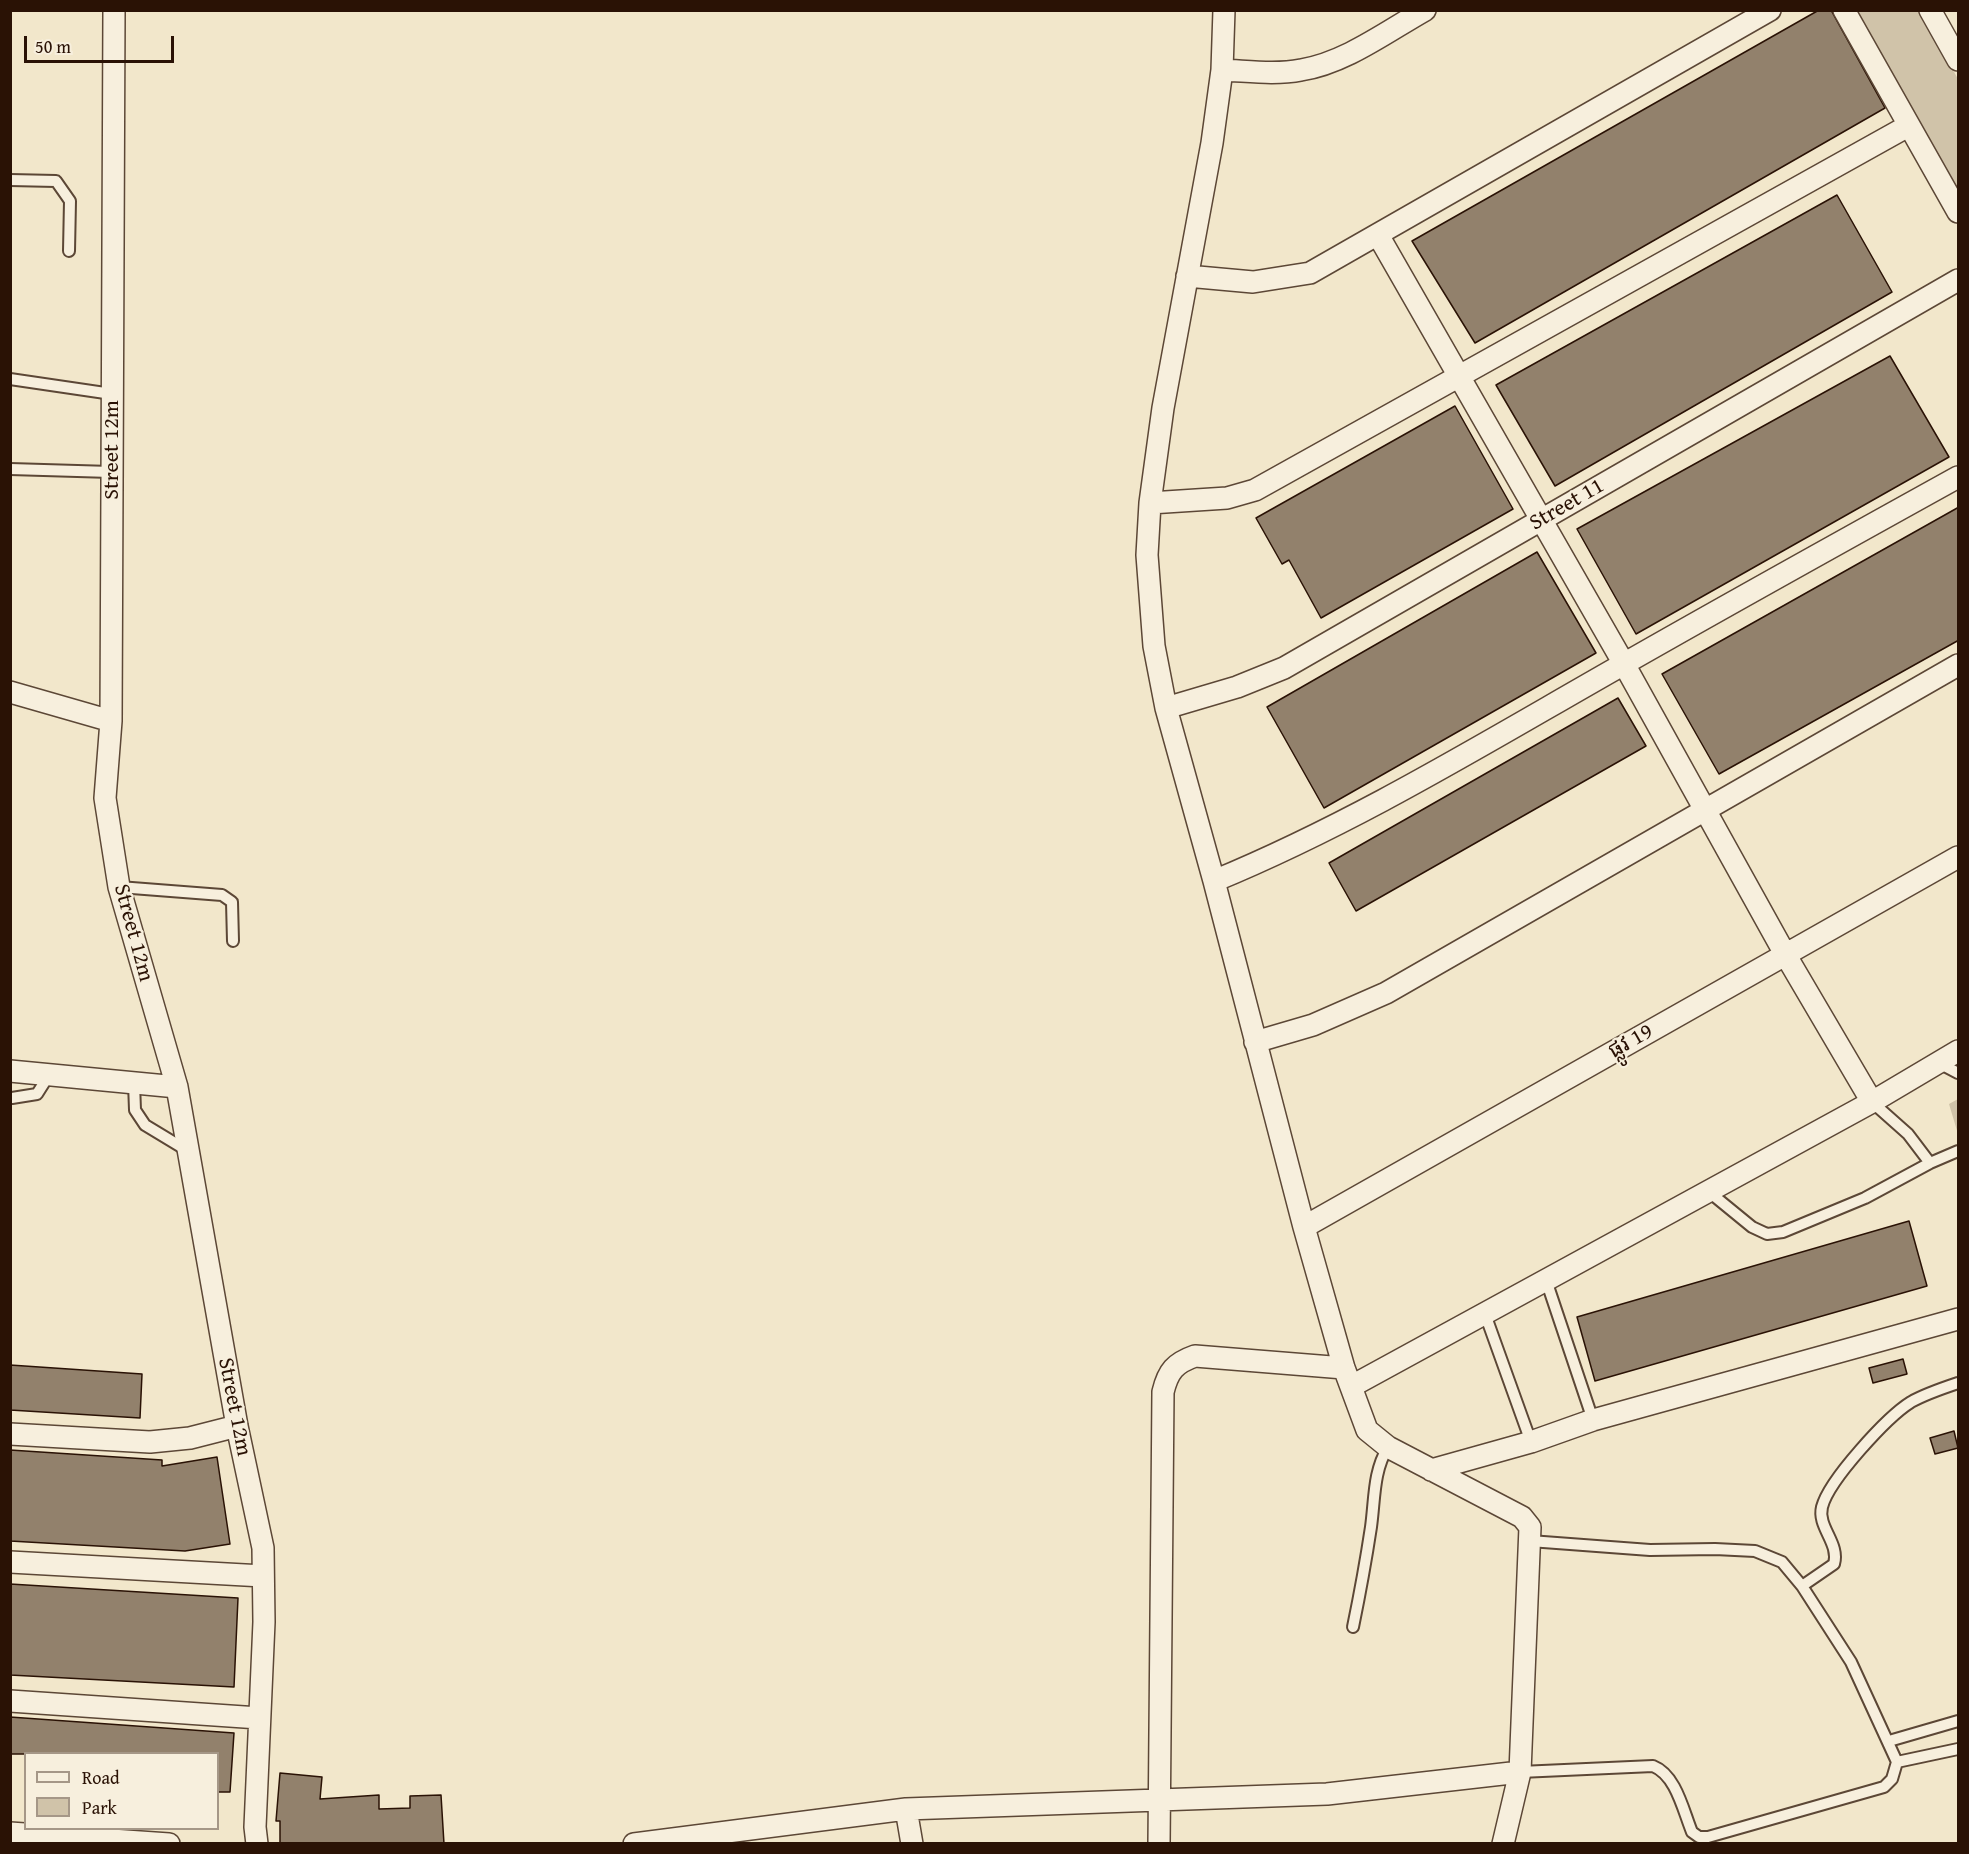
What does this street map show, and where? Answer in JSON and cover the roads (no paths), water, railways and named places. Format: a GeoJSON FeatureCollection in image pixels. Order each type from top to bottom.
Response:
{"type":"FeatureCollection","features":[{"type":"Feature","properties":{"kind":"street","name":"Street 12m"},"geometry":{"type":"LineString","coordinates":[[114,10],[111,721],[105,798],[119,887],[177,1087],[237,1426],[263,1548],[264,1622],[255,1827],[257,1844]]}},
{"type":"Feature","properties":{"kind":"street"},"geometry":{"type":"LineString","coordinates":[[1224,10],[1222,70],[1212,144],[1163,408],[1150,502],[1147,555],[1154,646],[1166,708],[1214,881],[1304,1227],[1348,1377],[1367,1430],[1388,1447],[1522,1516],[1530,1527],[1520,1772],[1503,1844]]}},
{"type":"Feature","properties":{"kind":"street"},"geometry":{"type":"LineString","coordinates":[[1222,70],[1278,73],[1302,70],[1332,62],[1425,10]]}},
{"type":"Feature","properties":{"kind":"street"},"geometry":{"type":"LineString","coordinates":[[1188,276],[1253,282],[1310,273],[1770,10]]}},
{"type":"Feature","properties":{"kind":"street"},"geometry":{"type":"LineString","coordinates":[[1844,10],[1959,212]]}},
{"type":"Feature","properties":{"kind":"street"},"geometry":{"type":"LineString","coordinates":[[1930,10],[1959,60]]}},
{"type":"Feature","properties":{"kind":"street"},"geometry":{"type":"LineString","coordinates":[[1150,502],[1227,498],[1255,490],[1908,126]]}},
{"type":"Feature","properties":{"kind":"street"},"geometry":{"type":"LineString","coordinates":[[1377,235],[1624,664],[1785,954],[1872,1102]]}},
{"type":"Feature","properties":{"kind":"street","name":"Street 11"},"geometry":{"type":"LineString","coordinates":[[1166,708],[1237,687],[1284,668],[1959,280]]}},
{"type":"Feature","properties":{"kind":"street"},"geometry":{"type":"LineString","coordinates":[[1214,881],[1281,854],[1399,794],[1624,664],[1959,477]]}},
{"type":"Feature","properties":{"kind":"street"},"geometry":{"type":"LineString","coordinates":[[1255,1042],[1313,1025],[1386,993],[1959,665]]}},
{"type":"Feature","properties":{"kind":"street"},"geometry":{"type":"LineString","coordinates":[[10,692],[111,721]]}},
{"type":"Feature","properties":{"kind":"street","name":"ផ្លូវ 19"},"geometry":{"type":"LineString","coordinates":[[1304,1227],[1959,857]]}},
{"type":"Feature","properties":{"kind":"street"},"geometry":{"type":"LineString","coordinates":[[1159,1844],[1163,1392],[1172,1367],[1195,1356],[1348,1377],[1485,1314],[1872,1102],[1959,1051]]}},
{"type":"Feature","properties":{"kind":"street"},"geometry":{"type":"LineString","coordinates":[[10,1071],[177,1087]]}},
{"type":"Feature","properties":{"kind":"street"},"geometry":{"type":"LineString","coordinates":[[1431,1470],[1531,1442],[1593,1420],[1959,1319]]}},
{"type":"Feature","properties":{"kind":"street"},"geometry":{"type":"LineString","coordinates":[[10,1434],[150,1442],[190,1438],[237,1426]]}},
{"type":"Feature","properties":{"kind":"street"},"geometry":{"type":"LineString","coordinates":[[10,1562],[263,1576]]}},
{"type":"Feature","properties":{"kind":"street"},"geometry":{"type":"LineString","coordinates":[[10,1701],[259,1718]]}},
{"type":"Feature","properties":{"kind":"street"},"geometry":{"type":"LineString","coordinates":[[634,1844],[906,1809],[1327,1794],[1520,1772]]}},
{"type":"Feature","properties":{"kind":"street"},"geometry":{"type":"LineString","coordinates":[[906,1809],[912,1844]]}},
{"type":"Feature","properties":{"kind":"street"},"geometry":{"type":"LineString","coordinates":[[10,1833],[169,1844]]}},
{"type":"Feature","properties":{"kind":"lane"},"geometry":{"type":"LineString","coordinates":[[10,180],[56,181],[70,201],[69,251]]}},
{"type":"Feature","properties":{"kind":"lane"},"geometry":{"type":"LineString","coordinates":[[10,379],[112,394]]}},
{"type":"Feature","properties":{"kind":"lane"},"geometry":{"type":"LineString","coordinates":[[10,469],[111,472]]}},
{"type":"Feature","properties":{"kind":"lane"},"geometry":{"type":"LineString","coordinates":[[119,887],[222,895],[232,902],[233,942]]}},
{"type":"Feature","properties":{"kind":"lane"},"geometry":{"type":"LineString","coordinates":[[1939,1063],[1959,1073]]}},
{"type":"Feature","properties":{"kind":"lane"},"geometry":{"type":"LineString","coordinates":[[12,1098],[37,1094],[49,1075]]}},
{"type":"Feature","properties":{"kind":"lane"},"geometry":{"type":"LineString","coordinates":[[134,1083],[135,1110],[146,1125],[188,1151]]}},
{"type":"Feature","properties":{"kind":"lane"},"geometry":{"type":"LineString","coordinates":[[1872,1102],[1908,1134],[1930,1163]]}},
{"type":"Feature","properties":{"kind":"lane"},"geometry":{"type":"LineString","coordinates":[[1708,1191],[1752,1227],[1767,1234],[1783,1232],[1865,1198],[1930,1163],[1959,1151]]}},
{"type":"Feature","properties":{"kind":"lane"},"geometry":{"type":"LineString","coordinates":[[1546,1280],[1593,1420]]}},
{"type":"Feature","properties":{"kind":"lane"},"geometry":{"type":"LineString","coordinates":[[1485,1314],[1531,1442]]}},
{"type":"Feature","properties":{"kind":"lane"},"geometry":{"type":"LineString","coordinates":[[1802,1586],[1834,1564],[1836,1556],[1822,1518],[1822,1507],[1843,1471],[1883,1424],[1911,1402],[1959,1383]]}},
{"type":"Feature","properties":{"kind":"lane"},"geometry":{"type":"LineString","coordinates":[[1353,1627],[1365,1570],[1376,1497],[1375,1479],[1378,1463],[1388,1447]]}},
{"type":"Feature","properties":{"kind":"lane"},"geometry":{"type":"LineString","coordinates":[[1520,1772],[1653,1766],[1664,1770],[1692,1832],[1699,1837],[1708,1837],[1884,1787],[1892,1779],[1897,1762],[1851,1662],[1802,1586],[1782,1562],[1755,1551],[1714,1549],[1650,1551],[1530,1541]]}},
{"type":"Feature","properties":{"kind":"lane"},"geometry":{"type":"LineString","coordinates":[[1889,1741],[1959,1721]]}},
{"type":"Feature","properties":{"kind":"lane"},"geometry":{"type":"LineString","coordinates":[[1897,1762],[1959,1749]]}}]}
